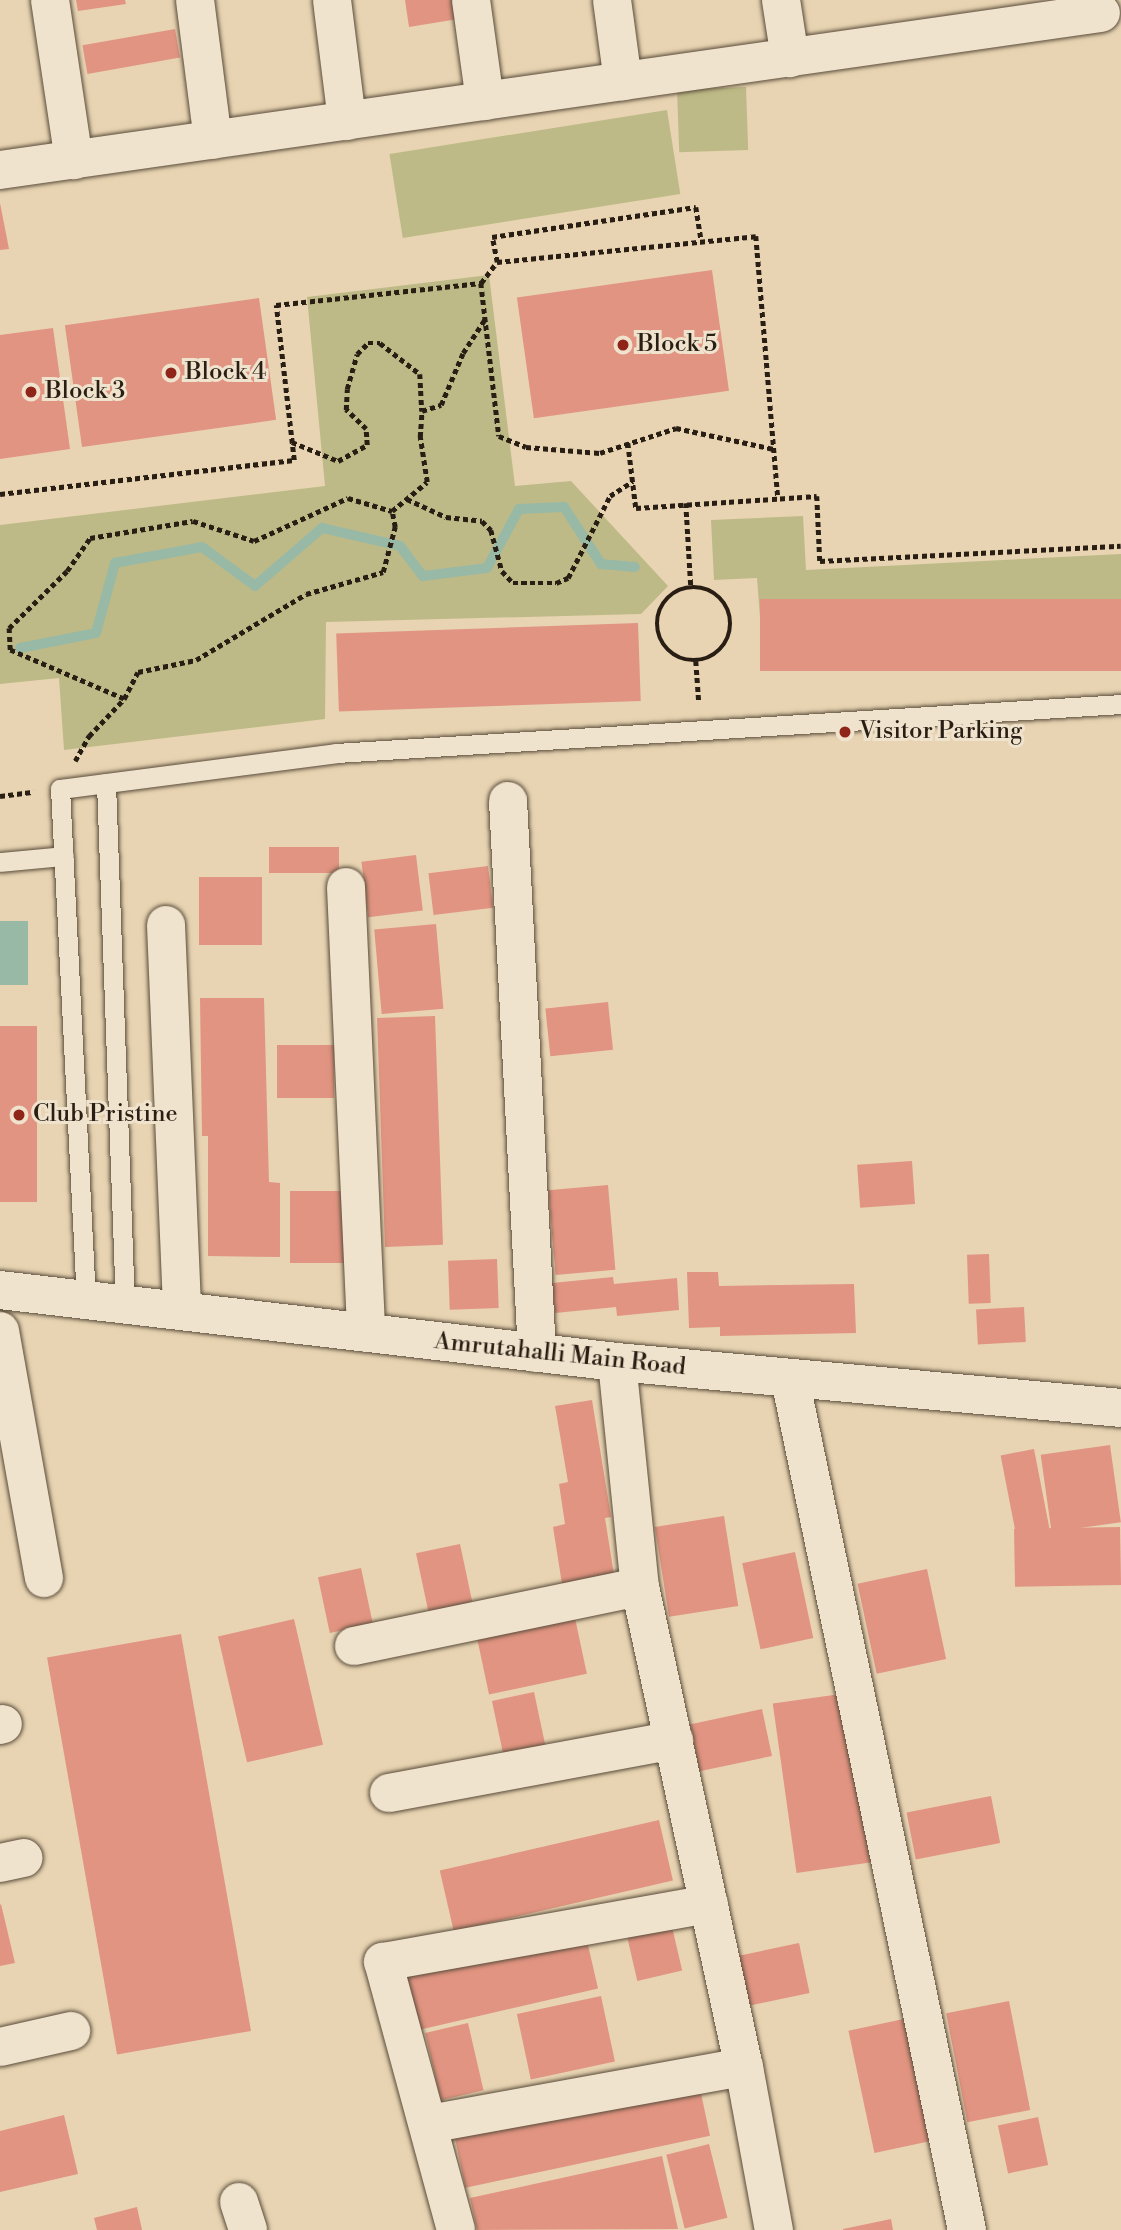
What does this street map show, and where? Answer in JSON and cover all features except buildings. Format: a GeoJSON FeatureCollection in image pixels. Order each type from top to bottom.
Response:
{"type":"FeatureCollection","features":[{"type":"Feature","properties":{"kind":"street"},"geometry":{"type":"LineString","coordinates":[[50,0],[75,160]]}},
{"type":"Feature","properties":{"kind":"street"},"geometry":{"type":"LineString","coordinates":[[195,0],[213,140]]}},
{"type":"Feature","properties":{"kind":"street"},"geometry":{"type":"LineString","coordinates":[[332,0],[347,121]]}},
{"type":"Feature","properties":{"kind":"street"},"geometry":{"type":"LineString","coordinates":[[471,0],[485,101]]}},
{"type":"Feature","properties":{"kind":"street"},"geometry":{"type":"LineString","coordinates":[[612,0],[623,81]]}},
{"type":"Feature","properties":{"kind":"street"},"geometry":{"type":"LineString","coordinates":[[781,0],[790,58]]}},
{"type":"Feature","properties":{"kind":"street"},"geometry":{"type":"LineString","coordinates":[[0,170],[790,58],[1101,10]]}},
{"type":"Feature","properties":{"kind":"street"},"geometry":{"type":"LineString","coordinates":[[508,802],[537,1353]]}},
{"type":"Feature","properties":{"kind":"street"},"geometry":{"type":"LineString","coordinates":[[346,887],[366,1333]]}},
{"type":"Feature","properties":{"kind":"street"},"geometry":{"type":"LineString","coordinates":[[166,925],[182,1311]]}},
{"type":"Feature","properties":{"kind":"street","name":"Amrutahalli Main Road"},"geometry":{"type":"LineString","coordinates":[[0,1290],[617,1362],[790,1380],[1121,1408]]}},
{"type":"Feature","properties":{"kind":"street"},"geometry":{"type":"LineString","coordinates":[[0,1331],[44,1578]]}},
{"type":"Feature","properties":{"kind":"street"},"geometry":{"type":"LineString","coordinates":[[617,1362],[640,1587],[744,2067],[774,2230]]}},
{"type":"Feature","properties":{"kind":"street"},"geometry":{"type":"LineString","coordinates":[[790,1380],[967,2230]]}},
{"type":"Feature","properties":{"kind":"street"},"geometry":{"type":"LineString","coordinates":[[354,1646],[640,1587]]}},
{"type":"Feature","properties":{"kind":"street"},"geometry":{"type":"LineString","coordinates":[[389,1793],[674,1740]]}},
{"type":"Feature","properties":{"kind":"street"},"geometry":{"type":"LineString","coordinates":[[456,2230],[383,1962],[709,1904]]}},
{"type":"Feature","properties":{"kind":"street"},"geometry":{"type":"LineString","coordinates":[[0,2047],[71,2031]]}},
{"type":"Feature","properties":{"kind":"street"},"geometry":{"type":"LineString","coordinates":[[429,2124],[744,2067]]}},
{"type":"Feature","properties":{"kind":"lane"},"geometry":{"type":"LineString","coordinates":[[86,1300],[60,789],[336,753],[1121,704]]}},
{"type":"Feature","properties":{"kind":"lane"},"geometry":{"type":"LineString","coordinates":[[106,783],[125,1304]]}},
{"type":"Feature","properties":{"kind":"lane"},"geometry":{"type":"LineString","coordinates":[[0,862],[64,856]]}},
{"type":"Feature","properties":{"kind":"path"},"geometry":{"type":"LineString","coordinates":[[497,262],[492,237],[696,207],[701,238]]}},
{"type":"Feature","properties":{"kind":"path"},"geometry":{"type":"LineString","coordinates":[[774,449],[676,428],[600,453],[526,447],[499,436],[481,283],[497,262],[701,238],[756,236],[774,449],[778,498]]}},
{"type":"Feature","properties":{"kind":"path"},"geometry":{"type":"LineString","coordinates":[[0,494],[294,460],[276,305],[481,283]]}},
{"type":"Feature","properties":{"kind":"path"},"geometry":{"type":"LineString","coordinates":[[422,411],[441,404],[463,353],[485,319]]}},
{"type":"Feature","properties":{"kind":"path"},"geometry":{"type":"LineString","coordinates":[[292,442],[338,461],[367,445],[366,429],[346,410],[347,389],[357,354],[368,343],[380,343],[420,374],[420,437],[427,482],[392,511]]}},
{"type":"Feature","properties":{"kind":"path"},"geometry":{"type":"LineString","coordinates":[[628,443],[636,508],[817,496],[820,561],[1121,546]]}},
{"type":"Feature","properties":{"kind":"path"},"geometry":{"type":"LineString","coordinates":[[407,499],[446,517],[482,521],[491,530],[502,571],[513,583],[556,583],[568,578],[610,496],[633,481]]}},
{"type":"Feature","properties":{"kind":"path"},"geometry":{"type":"LineString","coordinates":[[124,699],[9,650],[9,628],[67,571],[90,538],[193,521],[254,541],[348,498],[392,511]]}},
{"type":"Feature","properties":{"kind":"path"},"geometry":{"type":"LineString","coordinates":[[686,503],[691,587]]}},
{"type":"Feature","properties":{"kind":"path"},"geometry":{"type":"LineString","coordinates":[[60,789],[89,736],[124,699],[138,672],[196,660],[306,594],[383,572],[395,527],[392,511]]}},
{"type":"Feature","properties":{"kind":"path"},"geometry":{"type":"LineString","coordinates":[[691,587],[716,594],[731,615],[732,628],[720,651],[696,661],[671,654],[658,632],[661,608],[668,598],[691,587]]}},
{"type":"Feature","properties":{"kind":"path"},"geometry":{"type":"LineString","coordinates":[[696,661],[701,729]]}},
{"type":"Feature","properties":{"kind":"shaded area"},"geometry":{"type":"Polygon","coordinates":[[[746,87],[748,150],[679,152],[677,89],[746,87]]]}},
{"type":"Feature","properties":{"kind":"shaded area"},"geometry":{"type":"Polygon","coordinates":[[[667,110],[680,194],[403,238],[389,154],[667,110]]]}},
{"type":"Feature","properties":{"kind":"shaded area"},"geometry":{"type":"Polygon","coordinates":[[[489,275],[515,486],[571,481],[668,586],[641,614],[326,622],[325,719],[64,750],[59,678],[0,684],[0,525],[325,486],[307,297],[489,275]]]}},
{"type":"Feature","properties":{"kind":"shaded area"},"geometry":{"type":"Polygon","coordinates":[[[803,516],[806,570],[1121,554],[1121,599],[760,618],[757,578],[714,580],[711,520],[803,516]]]}},
{"type":"Feature","properties":{"kind":"shaded area"},"geometry":{"type":"Polygon","coordinates":[[[0,921],[28,921],[28,985],[0,985],[0,921]]]}},
{"type":"Feature","properties":{"kind":"waterway"},"geometry":{"type":"LineString","coordinates":[[20,648],[96,633],[115,563],[202,547],[255,586],[322,528],[400,546],[423,576],[487,568],[519,509],[564,507],[601,564],[635,567]]}},
{"type":"Feature","properties":{"kind":"place","name":"Block 5"},"geometry":{"type":"Point","coordinates":[623,345]}},
{"type":"Feature","properties":{"kind":"place","name":"Block 4"},"geometry":{"type":"Point","coordinates":[171,373]}},
{"type":"Feature","properties":{"kind":"place","name":"Block 3"},"geometry":{"type":"Point","coordinates":[31,392]}},
{"type":"Feature","properties":{"kind":"place","name":"Visitor Parking"},"geometry":{"type":"Point","coordinates":[845,732]}},
{"type":"Feature","properties":{"kind":"place","name":"Club Pristine"},"geometry":{"type":"Point","coordinates":[19,1115]}}]}
